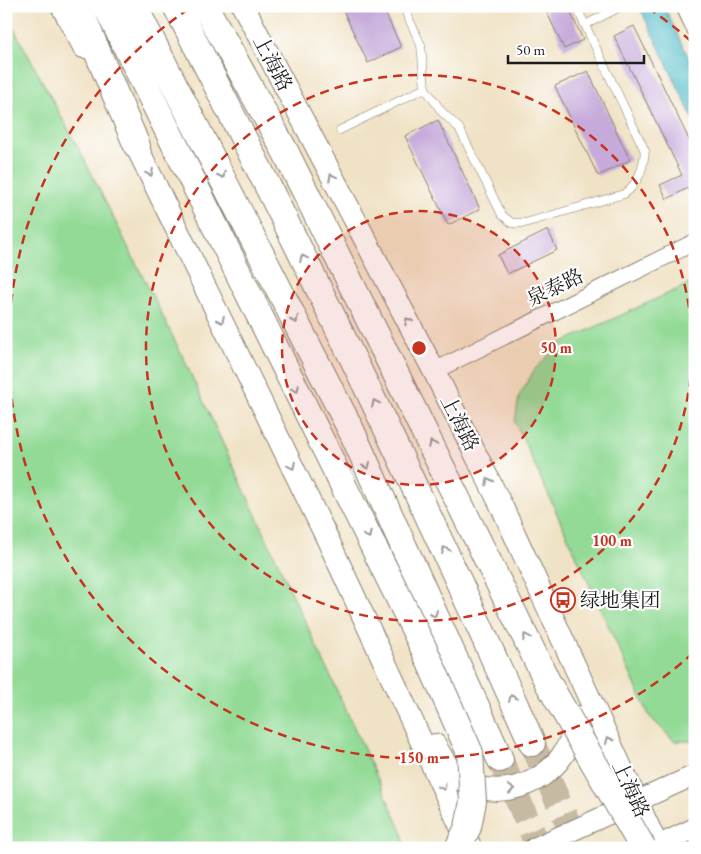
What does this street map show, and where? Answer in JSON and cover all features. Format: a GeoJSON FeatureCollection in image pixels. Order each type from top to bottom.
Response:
{"type":"FeatureCollection","features":[{"type":"Feature","properties":{"kind":"highway"},"geometry":{"type":"LineString","coordinates":[[78,6],[137,146]]}},
{"type":"Feature","properties":{"kind":"highway"},"geometry":{"type":"LineString","coordinates":[[106,6],[424,649],[470,753],[473,801],[468,827],[458,848]]}},
{"type":"Feature","properties":{"kind":"highway"},"geometry":{"type":"LineString","coordinates":[[134,6],[352,432],[500,759]]}},
{"type":"Feature","properties":{"kind":"highway"},"geometry":{"type":"LineString","coordinates":[[176,6],[368,389],[460,582],[532,742]]}},
{"type":"Feature","properties":{"kind":"highway"},"geometry":{"type":"LineString","coordinates":[[205,6],[285,151]]}},
{"type":"Feature","properties":{"kind":"highway"},"geometry":{"type":"LineString","coordinates":[[219,6],[285,151],[548,683],[653,847]]}},
{"type":"Feature","properties":{"kind":"main road"},"geometry":{"type":"LineString","coordinates":[[62,6],[137,146],[327,538],[471,848]]}},
{"type":"Feature","properties":{"kind":"main road","name":"上海路"},"geometry":{"type":"LineString","coordinates":[[243,6],[434,370],[502,507],[637,802],[653,847]]}},
{"type":"Feature","properties":{"kind":"main road"},"geometry":{"type":"LineString","coordinates":[[327,538],[442,758],[460,779],[492,791],[522,787],[542,776],[561,757],[573,737],[580,711],[574,678],[502,507]]}},
{"type":"Feature","properties":{"kind":"street"},"geometry":{"type":"LineString","coordinates":[[684,6],[695,29]]}},
{"type":"Feature","properties":{"kind":"street","name":"泉泰路"},"geometry":{"type":"LineString","coordinates":[[434,370],[695,242]]}},
{"type":"Feature","properties":{"kind":"street"},"geometry":{"type":"LineString","coordinates":[[534,848],[695,775]]}},
{"type":"Feature","properties":{"kind":"street"},"geometry":{"type":"LineString","coordinates":[[653,847],[695,828]]}},
{"type":"Feature","properties":{"kind":"lane"},"geometry":{"type":"LineString","coordinates":[[404,6],[421,45],[425,88],[442,112],[459,128],[502,215],[512,223],[525,223],[624,194],[635,185],[644,160],[645,150],[576,6]]}},
{"type":"Feature","properties":{"kind":"lane"},"geometry":{"type":"LineString","coordinates":[[585,25],[622,6]]}},
{"type":"Feature","properties":{"kind":"lane"},"geometry":{"type":"LineString","coordinates":[[340,130],[425,88]]}},
{"type":"Feature","properties":{"kind":"green space"},"geometry":{"type":"Polygon","coordinates":[[[6,14],[81,153],[181,353],[401,829],[406,848],[6,848],[6,14]]]}},
{"type":"Feature","properties":{"kind":"green space"},"geometry":{"type":"Polygon","coordinates":[[[695,281],[695,741],[674,741],[650,717],[515,422],[519,396],[535,369],[561,343],[695,281]]]}},
{"type":"Feature","properties":{"kind":"water"},"geometry":{"type":"Polygon","coordinates":[[[639,6],[664,6],[695,71],[695,123],[639,6]]]}},
{"type":"Feature","properties":{"kind":"building"},"geometry":{"type":"Polygon","coordinates":[[[341,6],[382,6],[401,47],[368,63],[341,6]]]}},
{"type":"Feature","properties":{"kind":"building"},"geometry":{"type":"Polygon","coordinates":[[[544,6],[568,6],[583,40],[564,49],[544,6]]]}},
{"type":"Feature","properties":{"kind":"building"},"geometry":{"type":"Polygon","coordinates":[[[634,26],[695,152],[695,202],[688,188],[667,199],[660,185],[682,175],[614,36],[634,26]]]}},
{"type":"Feature","properties":{"kind":"building"},"geometry":{"type":"Polygon","coordinates":[[[588,71],[630,160],[598,176],[555,86],[588,71]]]}},
{"type":"Feature","properties":{"kind":"building"},"geometry":{"type":"Polygon","coordinates":[[[438,120],[480,209],[448,225],[405,136],[438,120]]]}},
{"type":"Feature","properties":{"kind":"building"},"geometry":{"type":"Polygon","coordinates":[[[548,230],[557,250],[507,274],[498,255],[548,230]]]}},
{"type":"Feature","properties":{"kind":"tunnel"},"geometry":{"type":"LineString","coordinates":[[532,743],[579,848]]}},
{"type":"Feature","properties":{"kind":"tunnel"},"geometry":{"type":"LineString","coordinates":[[500,759],[539,848]]}},
{"type":"Feature","properties":{"kind":"place","name":"绿地集团"},"geometry":{"type":"Point","coordinates":[563,600]}}]}
